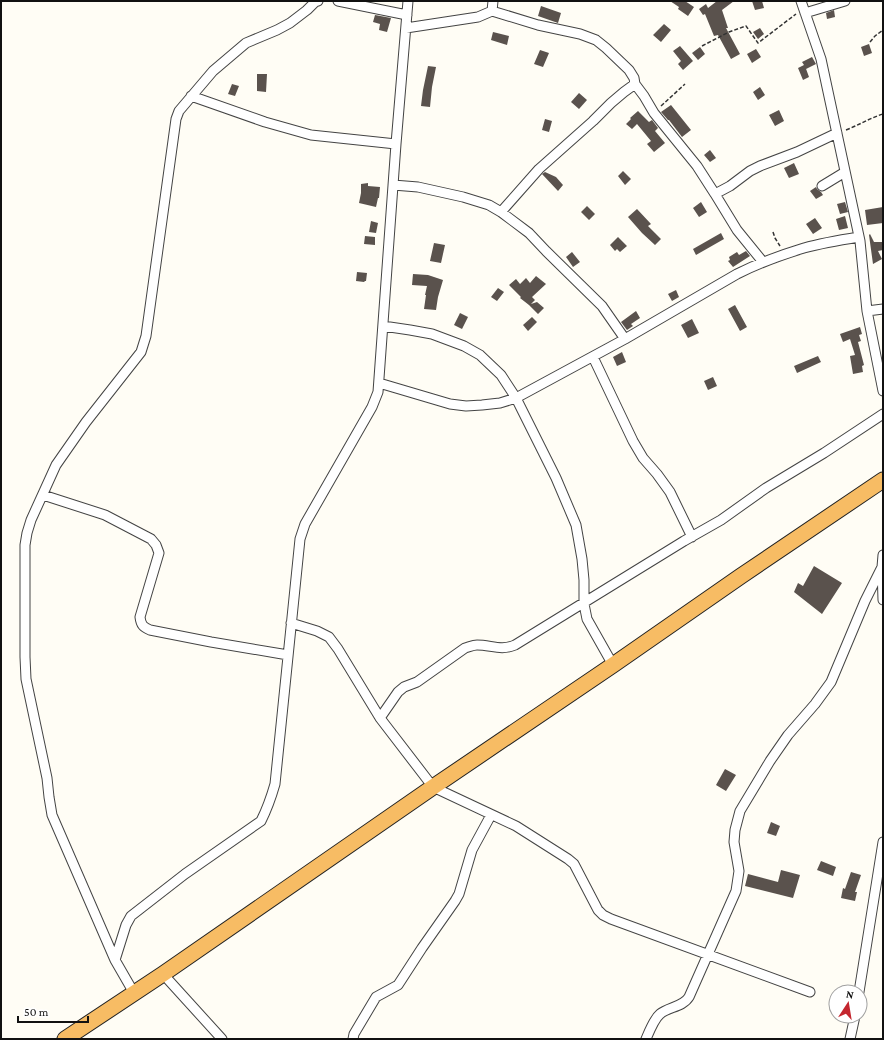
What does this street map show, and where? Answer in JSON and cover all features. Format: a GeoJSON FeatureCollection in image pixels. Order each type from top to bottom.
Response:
{"type":"FeatureCollection","features":[{"type":"Feature","properties":{"kind":"highway"},"geometry":{"type":"LineString","coordinates":[[65,1039],[163,974],[433,787],[883,480]]}},
{"type":"Feature","properties":{"kind":"street"},"geometry":{"type":"LineString","coordinates":[[134,993],[116,960],[52,815],[47,778],[26,679],[25,545],[27,533],[56,465],[86,422],[141,352],[144,345],[176,119],[179,111],[213,71],[246,42],[278,30],[290,23],[318,1]]}},
{"type":"Feature","properties":{"kind":"street"},"geometry":{"type":"LineString","coordinates":[[338,1],[407,16]]}},
{"type":"Feature","properties":{"kind":"street"},"geometry":{"type":"LineString","coordinates":[[116,960],[126,925],[131,916],[185,874],[261,821],[271,798],[275,784],[302,531],[372,407],[378,392],[408,1]]}},
{"type":"Feature","properties":{"kind":"street"},"geometry":{"type":"LineString","coordinates":[[492,11],[493,1]]}},
{"type":"Feature","properties":{"kind":"street"},"geometry":{"type":"LineString","coordinates":[[845,1],[803,8],[821,58],[859,237],[867,311],[883,391]]}},
{"type":"Feature","properties":{"kind":"street"},"geometry":{"type":"LineString","coordinates":[[406,28],[478,17],[492,11],[538,25],[580,34],[596,40],[629,70],[634,78],[635,84],[654,113],[697,166],[737,230],[763,262]]}},
{"type":"Feature","properties":{"kind":"street"},"geometry":{"type":"LineString","coordinates":[[501,212],[539,169],[611,103],[635,84]]}},
{"type":"Feature","properties":{"kind":"street"},"geometry":{"type":"LineString","coordinates":[[191,96],[265,122],[311,135],[396,144]]}},
{"type":"Feature","properties":{"kind":"street"},"geometry":{"type":"LineString","coordinates":[[715,194],[760,166],[797,152],[837,133]]}},
{"type":"Feature","properties":{"kind":"street"},"geometry":{"type":"LineString","coordinates":[[822,186],[845,172]]}},
{"type":"Feature","properties":{"kind":"street"},"geometry":{"type":"LineString","coordinates":[[393,186],[418,187],[463,196],[489,205],[501,212],[529,233],[602,306],[625,339]]}},
{"type":"Feature","properties":{"kind":"street"},"geometry":{"type":"LineString","coordinates":[[379,383],[450,404],[466,406],[500,403],[516,398],[592,357],[737,274],[763,262],[812,246],[859,237]]}},
{"type":"Feature","properties":{"kind":"street"},"geometry":{"type":"LineString","coordinates":[[867,311],[883,309]]}},
{"type":"Feature","properties":{"kind":"street"},"geometry":{"type":"LineString","coordinates":[[383,326],[432,334],[464,346],[480,355],[501,375],[516,398],[556,478],[576,525],[583,566],[584,604],[587,618],[613,665]]}},
{"type":"Feature","properties":{"kind":"street"},"geometry":{"type":"LineString","coordinates":[[592,357],[633,441],[643,458],[670,492],[692,537]]}},
{"type":"Feature","properties":{"kind":"street"},"geometry":{"type":"LineString","coordinates":[[380,718],[398,692],[404,687],[417,682],[465,648],[477,645],[508,648],[515,645],[721,520],[766,488],[824,453],[883,414]]}},
{"type":"Feature","properties":{"kind":"street"},"geometry":{"type":"LineString","coordinates":[[43,495],[105,515],[151,539],[156,545],[159,553],[140,617],[141,623],[144,627],[150,630],[211,642],[288,655]]}},
{"type":"Feature","properties":{"kind":"street"},"geometry":{"type":"LineString","coordinates":[[883,555],[883,600]]}},
{"type":"Feature","properties":{"kind":"street"},"geometry":{"type":"LineString","coordinates":[[646,1039],[658,1015],[665,1010],[686,1002],[736,891],[739,871],[734,842],[735,830],[740,812],[770,761],[788,735],[815,704],[831,682],[844,655],[865,601],[882,567]]}},
{"type":"Feature","properties":{"kind":"street"},"geometry":{"type":"LineString","coordinates":[[291,623],[317,631],[329,637],[338,648],[380,718],[433,787],[516,826],[568,859],[574,864],[598,910],[603,915],[810,992]]}},
{"type":"Feature","properties":{"kind":"street"},"geometry":{"type":"LineString","coordinates":[[353,1039],[354,1034],[376,997],[398,984],[455,901],[459,894],[472,850],[491,815]]}},
{"type":"Feature","properties":{"kind":"street"},"geometry":{"type":"LineString","coordinates":[[860,984],[883,842]]}},
{"type":"Feature","properties":{"kind":"street"},"geometry":{"type":"LineString","coordinates":[[163,974],[222,1039]]}},
{"type":"Feature","properties":{"kind":"street"},"geometry":{"type":"LineString","coordinates":[[850,1039],[853,1024]]}},
{"type":"Feature","properties":{"kind":"path"},"geometry":{"type":"LineString","coordinates":[[702,46],[729,32],[746,26],[758,43],[803,8]]}},
{"type":"Feature","properties":{"kind":"path"},"geometry":{"type":"LineString","coordinates":[[870,42],[883,30]]}},
{"type":"Feature","properties":{"kind":"path"},"geometry":{"type":"LineString","coordinates":[[654,113],[685,84]]}},
{"type":"Feature","properties":{"kind":"path"},"geometry":{"type":"LineString","coordinates":[[837,133],[883,114]]}},
{"type":"Feature","properties":{"kind":"path"},"geometry":{"type":"LineString","coordinates":[[773,232],[774,238],[784,255]]}},
{"type":"Feature","properties":{"kind":"building"},"geometry":{"type":"Polygon","coordinates":[[[670,1],[685,1],[694,7],[688,16],[670,1]]]}},
{"type":"Feature","properties":{"kind":"building"},"geometry":{"type":"Polygon","coordinates":[[[717,1],[734,1],[722,10],[728,28],[726,28],[740,54],[731,59],[718,35],[714,36],[705,14],[703,15],[699,9],[706,4],[708,8],[717,1]]]}},
{"type":"Feature","properties":{"kind":"building"},"geometry":{"type":"Polygon","coordinates":[[[752,1],[762,1],[764,8],[755,10],[752,1]]]}},
{"type":"Feature","properties":{"kind":"building"},"geometry":{"type":"Polygon","coordinates":[[[541,6],[561,13],[558,23],[538,16],[541,6]]]}},
{"type":"Feature","properties":{"kind":"building"},"geometry":{"type":"Polygon","coordinates":[[[834,10],[835,17],[827,19],[826,13],[834,10]]]}},
{"type":"Feature","properties":{"kind":"building"},"geometry":{"type":"Polygon","coordinates":[[[375,15],[391,18],[387,32],[379,30],[380,24],[373,22],[375,15]]]}},
{"type":"Feature","properties":{"kind":"building"},"geometry":{"type":"Polygon","coordinates":[[[664,24],[671,30],[661,42],[653,35],[664,24]]]}},
{"type":"Feature","properties":{"kind":"building"},"geometry":{"type":"Polygon","coordinates":[[[760,28],[764,34],[758,39],[753,32],[760,28]]]}},
{"type":"Feature","properties":{"kind":"building"},"geometry":{"type":"Polygon","coordinates":[[[493,32],[509,36],[507,45],[491,40],[493,32]]]}},
{"type":"Feature","properties":{"kind":"building"},"geometry":{"type":"Polygon","coordinates":[[[869,44],[872,53],[864,56],[861,47],[869,44]]]}},
{"type":"Feature","properties":{"kind":"building"},"geometry":{"type":"Polygon","coordinates":[[[680,46],[693,61],[683,70],[678,64],[681,61],[673,51],[680,46]]]}},
{"type":"Feature","properties":{"kind":"building"},"geometry":{"type":"Polygon","coordinates":[[[700,47],[705,54],[698,60],[692,53],[700,47]]]}},
{"type":"Feature","properties":{"kind":"building"},"geometry":{"type":"Polygon","coordinates":[[[756,49],[761,57],[752,63],[747,54],[756,49]]]}},
{"type":"Feature","properties":{"kind":"building"},"geometry":{"type":"Polygon","coordinates":[[[540,50],[549,53],[543,67],[534,64],[540,50]]]}},
{"type":"Feature","properties":{"kind":"building"},"geometry":{"type":"Polygon","coordinates":[[[812,57],[816,64],[806,69],[809,77],[803,80],[798,68],[804,65],[802,62],[812,57]]]}},
{"type":"Feature","properties":{"kind":"building"},"geometry":{"type":"Polygon","coordinates":[[[428,66],[436,67],[430,107],[421,106],[428,66]]]}},
{"type":"Feature","properties":{"kind":"building"},"geometry":{"type":"Polygon","coordinates":[[[257,74],[267,74],[266,92],[257,91],[257,74]]]}},
{"type":"Feature","properties":{"kind":"building"},"geometry":{"type":"Polygon","coordinates":[[[232,84],[239,86],[235,96],[228,94],[232,84]]]}},
{"type":"Feature","properties":{"kind":"building"},"geometry":{"type":"Polygon","coordinates":[[[760,87],[765,95],[758,100],[753,92],[760,87]]]}},
{"type":"Feature","properties":{"kind":"building"},"geometry":{"type":"Polygon","coordinates":[[[579,93],[587,100],[579,109],[571,102],[579,93]]]}},
{"type":"Feature","properties":{"kind":"building"},"geometry":{"type":"Polygon","coordinates":[[[671,105],[691,130],[682,137],[661,112],[671,105]]]}},
{"type":"Feature","properties":{"kind":"building"},"geometry":{"type":"Polygon","coordinates":[[[779,110],[784,121],[775,126],[769,115],[779,110]]]}},
{"type":"Feature","properties":{"kind":"building"},"geometry":{"type":"Polygon","coordinates":[[[638,111],[649,122],[652,120],[658,128],[655,131],[665,143],[654,152],[647,144],[651,141],[637,124],[632,129],[626,124],[638,111]]]}},
{"type":"Feature","properties":{"kind":"building"},"geometry":{"type":"Polygon","coordinates":[[[545,119],[552,121],[549,132],[542,130],[545,119]]]}},
{"type":"Feature","properties":{"kind":"building"},"geometry":{"type":"Polygon","coordinates":[[[710,150],[716,158],[710,162],[704,155],[710,150]]]}},
{"type":"Feature","properties":{"kind":"building"},"geometry":{"type":"Polygon","coordinates":[[[794,163],[799,174],[789,178],[784,168],[794,163]]]}},
{"type":"Feature","properties":{"kind":"building"},"geometry":{"type":"Polygon","coordinates":[[[623,171],[631,179],[625,185],[618,176],[623,171]]]}},
{"type":"Feature","properties":{"kind":"building"},"geometry":{"type":"Polygon","coordinates":[[[545,172],[556,177],[563,185],[558,191],[542,174],[545,172]]]}},
{"type":"Feature","properties":{"kind":"building"},"geometry":{"type":"Polygon","coordinates":[[[368,183],[368,186],[380,187],[376,207],[359,203],[361,184],[368,183]]]}},
{"type":"Feature","properties":{"kind":"building"},"geometry":{"type":"Polygon","coordinates":[[[816,187],[823,195],[816,199],[810,191],[816,187]]]}},
{"type":"Feature","properties":{"kind":"building"},"geometry":{"type":"Polygon","coordinates":[[[701,202],[707,212],[699,217],[693,208],[701,202]]]}},
{"type":"Feature","properties":{"kind":"building"},"geometry":{"type":"Polygon","coordinates":[[[845,202],[848,212],[840,214],[837,204],[845,202]]]}},
{"type":"Feature","properties":{"kind":"building"},"geometry":{"type":"Polygon","coordinates":[[[587,206],[595,214],[589,220],[581,212],[587,206]]]}},
{"type":"Feature","properties":{"kind":"building"},"geometry":{"type":"Polygon","coordinates":[[[883,207],[883,223],[867,225],[865,210],[883,207]]]}},
{"type":"Feature","properties":{"kind":"building"},"geometry":{"type":"Polygon","coordinates":[[[637,209],[651,224],[648,226],[661,239],[655,245],[628,217],[637,209]]]}},
{"type":"Feature","properties":{"kind":"building"},"geometry":{"type":"Polygon","coordinates":[[[845,216],[848,228],[839,230],[836,219],[845,216]]]}},
{"type":"Feature","properties":{"kind":"building"},"geometry":{"type":"Polygon","coordinates":[[[815,218],[822,228],[813,234],[806,224],[815,218]]]}},
{"type":"Feature","properties":{"kind":"building"},"geometry":{"type":"Polygon","coordinates":[[[371,221],[378,223],[376,233],[369,232],[371,221]]]}},
{"type":"Feature","properties":{"kind":"building"},"geometry":{"type":"Polygon","coordinates":[[[721,233],[724,239],[696,255],[693,249],[721,233]]]}},
{"type":"Feature","properties":{"kind":"building"},"geometry":{"type":"Polygon","coordinates":[[[870,234],[874,242],[883,242],[883,250],[878,251],[882,259],[873,264],[869,235],[870,234]]]}},
{"type":"Feature","properties":{"kind":"building"},"geometry":{"type":"Polygon","coordinates":[[[365,236],[375,237],[375,245],[364,244],[365,236]]]}},
{"type":"Feature","properties":{"kind":"building"},"geometry":{"type":"Polygon","coordinates":[[[618,237],[627,246],[620,252],[617,249],[615,251],[610,245],[618,237]]]}},
{"type":"Feature","properties":{"kind":"building"},"geometry":{"type":"Polygon","coordinates":[[[434,243],[445,245],[441,263],[430,261],[434,243]]]}},
{"type":"Feature","properties":{"kind":"building"},"geometry":{"type":"Polygon","coordinates":[[[746,251],[750,256],[733,267],[728,261],[730,260],[729,257],[737,252],[739,255],[746,251]]]}},
{"type":"Feature","properties":{"kind":"building"},"geometry":{"type":"Polygon","coordinates":[[[572,252],[580,262],[573,267],[566,257],[572,252]]]}},
{"type":"Feature","properties":{"kind":"building"},"geometry":{"type":"Polygon","coordinates":[[[357,272],[367,273],[366,281],[356,281],[357,272]]]}},
{"type":"Feature","properties":{"kind":"building"},"geometry":{"type":"Polygon","coordinates":[[[413,274],[428,275],[443,280],[436,310],[424,309],[427,286],[412,285],[413,274]]]}},
{"type":"Feature","properties":{"kind":"building"},"geometry":{"type":"Polygon","coordinates":[[[536,276],[546,284],[532,297],[535,300],[531,304],[537,302],[544,308],[538,314],[520,298],[521,297],[509,285],[516,279],[520,284],[526,278],[530,283],[536,276]]]}},
{"type":"Feature","properties":{"kind":"building"},"geometry":{"type":"Polygon","coordinates":[[[498,288],[504,292],[497,301],[491,297],[498,288]]]}},
{"type":"Feature","properties":{"kind":"building"},"geometry":{"type":"Polygon","coordinates":[[[676,290],[679,297],[672,301],[668,294],[676,290]]]}},
{"type":"Feature","properties":{"kind":"building"},"geometry":{"type":"Polygon","coordinates":[[[735,305],[747,327],[740,331],[728,309],[735,305]]]}},
{"type":"Feature","properties":{"kind":"building"},"geometry":{"type":"Polygon","coordinates":[[[636,311],[640,318],[631,324],[633,326],[627,330],[621,322],[636,311]]]}},
{"type":"Feature","properties":{"kind":"building"},"geometry":{"type":"Polygon","coordinates":[[[460,313],[468,317],[462,329],[454,325],[460,313]]]}},
{"type":"Feature","properties":{"kind":"building"},"geometry":{"type":"Polygon","coordinates":[[[532,317],[537,322],[528,331],[523,325],[532,317]]]}},
{"type":"Feature","properties":{"kind":"building"},"geometry":{"type":"Polygon","coordinates":[[[692,319],[699,333],[688,338],[681,325],[692,319]]]}},
{"type":"Feature","properties":{"kind":"building"},"geometry":{"type":"Polygon","coordinates":[[[860,327],[862,334],[859,335],[861,341],[858,342],[864,365],[862,366],[863,372],[853,374],[850,356],[855,355],[850,339],[843,342],[840,334],[860,327]]]}},
{"type":"Feature","properties":{"kind":"building"},"geometry":{"type":"Polygon","coordinates":[[[622,352],[626,362],[617,366],[613,357],[622,352]]]}},
{"type":"Feature","properties":{"kind":"building"},"geometry":{"type":"Polygon","coordinates":[[[818,356],[821,362],[797,373],[794,366],[818,356]]]}},
{"type":"Feature","properties":{"kind":"building"},"geometry":{"type":"Polygon","coordinates":[[[713,377],[717,386],[708,390],[704,381],[713,377]]]}},
{"type":"Feature","properties":{"kind":"building"},"geometry":{"type":"Polygon","coordinates":[[[814,566],[842,583],[822,614],[794,592],[798,583],[803,586],[814,566]]]}},
{"type":"Feature","properties":{"kind":"building"},"geometry":{"type":"Polygon","coordinates":[[[725,769],[736,775],[726,791],[716,785],[725,769]]]}},
{"type":"Feature","properties":{"kind":"building"},"geometry":{"type":"Polygon","coordinates":[[[771,822],[780,826],[776,836],[767,833],[771,822]]]}},
{"type":"Feature","properties":{"kind":"building"},"geometry":{"type":"Polygon","coordinates":[[[821,861],[836,867],[833,876],[817,870],[821,861]]]}},
{"type":"Feature","properties":{"kind":"building"},"geometry":{"type":"Polygon","coordinates":[[[781,870],[800,875],[793,898],[745,886],[748,874],[778,882],[781,870]]]}},
{"type":"Feature","properties":{"kind":"building"},"geometry":{"type":"Polygon","coordinates":[[[851,872],[861,875],[855,892],[857,892],[855,901],[841,898],[843,888],[845,889],[851,872]]]}}]}
